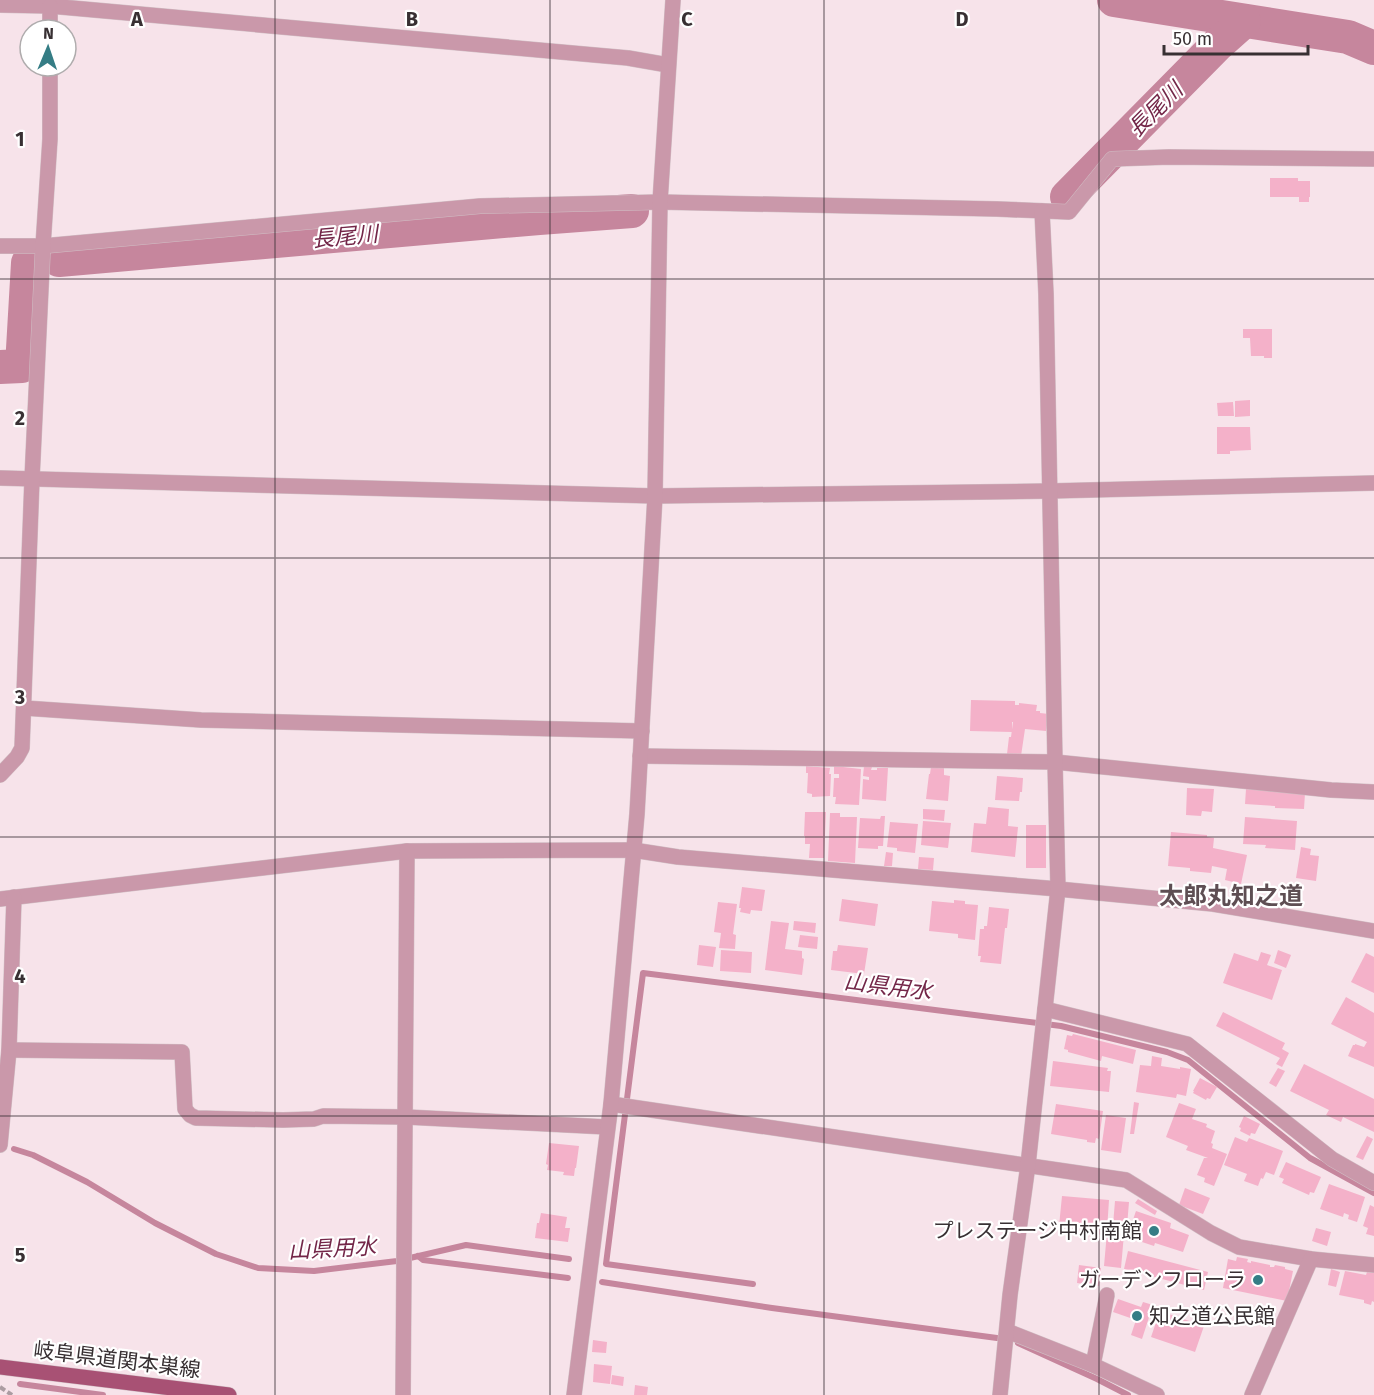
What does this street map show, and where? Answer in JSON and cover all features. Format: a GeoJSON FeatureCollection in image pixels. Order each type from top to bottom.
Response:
{"type":"FeatureCollection","features":[{"type":"Feature","properties":{"kind":"main road","name":"岐阜県道関本巣線"},"geometry":{"type":"LineString","coordinates":[[0,1366],[229,1395]]}},
{"type":"Feature","properties":{"kind":"street"},"geometry":{"type":"LineString","coordinates":[[574,1395],[611,1104],[637,814],[655,496],[660,202],[673,0]]}},
{"type":"Feature","properties":{"kind":"street"},"geometry":{"type":"LineString","coordinates":[[0,5],[50,6],[628,58],[668,65]]}},
{"type":"Feature","properties":{"kind":"street"},"geometry":{"type":"LineString","coordinates":[[50,6],[50,18]]}},
{"type":"Feature","properties":{"kind":"street"},"geometry":{"type":"LineString","coordinates":[[0,775],[17,758],[22,748],[32,479],[50,139],[50,78]]}},
{"type":"Feature","properties":{"kind":"street"},"geometry":{"type":"LineString","coordinates":[[0,246],[43,246],[480,206],[660,202],[1069,212],[1112,159],[1169,157],[1374,159]]}},
{"type":"Feature","properties":{"kind":"street"},"geometry":{"type":"LineString","coordinates":[[1000,1395],[1058,889],[1046,294],[1042,211]]}},
{"type":"Feature","properties":{"kind":"street"},"geometry":{"type":"LineString","coordinates":[[0,478],[655,496],[1050,491],[1374,483]]}},
{"type":"Feature","properties":{"kind":"street"},"geometry":{"type":"LineString","coordinates":[[24,708],[201,720],[642,731]]}},
{"type":"Feature","properties":{"kind":"street"},"geometry":{"type":"LineString","coordinates":[[640,756],[1054,762],[1331,790],[1374,792]]}},
{"type":"Feature","properties":{"kind":"street"},"geometry":{"type":"LineString","coordinates":[[403,1395],[407,850]]}},
{"type":"Feature","properties":{"kind":"street"},"geometry":{"type":"LineString","coordinates":[[0,1145],[9,1050],[7,898],[407,850],[633,850],[678,857],[1213,904],[1374,931]]}},
{"type":"Feature","properties":{"kind":"street"},"geometry":{"type":"LineString","coordinates":[[1044,1019],[1187,1044],[1332,1159],[1374,1183]]}},
{"type":"Feature","properties":{"kind":"street"},"geometry":{"type":"LineString","coordinates":[[9,1050],[182,1052],[185,1109],[196,1118],[283,1120],[314,1119],[323,1116],[406,1117],[607,1127]]}},
{"type":"Feature","properties":{"kind":"street"},"geometry":{"type":"LineString","coordinates":[[611,1104],[1126,1180],[1210,1233],[1239,1247],[1311,1259],[1374,1264]]}},
{"type":"Feature","properties":{"kind":"street"},"geometry":{"type":"LineString","coordinates":[[1252,1395],[1311,1259]]}},
{"type":"Feature","properties":{"kind":"street"},"geometry":{"type":"LineString","coordinates":[[1093,1365],[1107,1295]]}},
{"type":"Feature","properties":{"kind":"street"},"geometry":{"type":"LineString","coordinates":[[1007,1330],[1093,1365],[1157,1395]]}},
{"type":"Feature","properties":{"kind":"path"},"geometry":{"type":"LineString","coordinates":[[0,1387],[12,1395]]}},
{"type":"Feature","properties":{"kind":"building"},"geometry":{"type":"Polygon","coordinates":[[[1270,178],[1298,178],[1298,181],[1310,181],[1309,202],[1299,202],[1299,197],[1270,197],[1270,178]]]}},
{"type":"Feature","properties":{"kind":"building"},"geometry":{"type":"Polygon","coordinates":[[[1243,329],[1272,329],[1272,358],[1251,356],[1250,338],[1243,338],[1243,329]]]}},
{"type":"Feature","properties":{"kind":"building"},"geometry":{"type":"Polygon","coordinates":[[[1250,400],[1250,416],[1235,417],[1235,401],[1250,400]]]}},
{"type":"Feature","properties":{"kind":"building"},"geometry":{"type":"Polygon","coordinates":[[[1233,402],[1234,416],[1218,416],[1217,403],[1233,402]]]}},
{"type":"Feature","properties":{"kind":"building"},"geometry":{"type":"Polygon","coordinates":[[[1217,427],[1250,427],[1251,450],[1217,454],[1217,427]]]}},
{"type":"Feature","properties":{"kind":"building"},"geometry":{"type":"Polygon","coordinates":[[[971,700],[1015,701],[1015,705],[1019,703],[1037,705],[1036,711],[1049,714],[1046,731],[1025,729],[1021,756],[1007,754],[1009,737],[1012,732],[970,731],[971,700]]]}},
{"type":"Feature","properties":{"kind":"building"},"geometry":{"type":"Polygon","coordinates":[[[806,766],[830,768],[830,796],[812,797],[812,794],[807,793],[806,766]]]}},
{"type":"Feature","properties":{"kind":"building"},"geometry":{"type":"Polygon","coordinates":[[[834,766],[861,769],[859,805],[835,804],[834,778],[839,778],[839,774],[834,774],[834,766]]]}},
{"type":"Feature","properties":{"kind":"building"},"geometry":{"type":"Polygon","coordinates":[[[864,766],[872,767],[871,770],[888,768],[886,801],[862,799],[863,779],[869,780],[869,777],[863,776],[864,766]]]}},
{"type":"Feature","properties":{"kind":"building"},"geometry":{"type":"Polygon","coordinates":[[[931,767],[944,768],[944,775],[950,776],[948,801],[926,799],[931,767]]]}},
{"type":"Feature","properties":{"kind":"building"},"geometry":{"type":"Polygon","coordinates":[[[997,776],[1023,778],[1019,801],[995,800],[997,776]]]}},
{"type":"Feature","properties":{"kind":"building"},"geometry":{"type":"Polygon","coordinates":[[[1187,788],[1214,789],[1212,812],[1202,811],[1201,816],[1186,815],[1187,788]]]}},
{"type":"Feature","properties":{"kind":"building"},"geometry":{"type":"Polygon","coordinates":[[[1246,789],[1305,793],[1304,809],[1245,804],[1246,789]]]}},
{"type":"Feature","properties":{"kind":"building"},"geometry":{"type":"Polygon","coordinates":[[[988,807],[1009,809],[1008,826],[1018,827],[1015,857],[971,852],[974,823],[986,824],[988,807]]]}},
{"type":"Feature","properties":{"kind":"building"},"geometry":{"type":"Polygon","coordinates":[[[923,809],[945,810],[944,821],[923,819],[923,809]]]}},
{"type":"Feature","properties":{"kind":"building"},"geometry":{"type":"Polygon","coordinates":[[[805,812],[826,812],[824,858],[809,858],[810,844],[805,844],[804,836],[805,812]]]}},
{"type":"Feature","properties":{"kind":"building"},"geometry":{"type":"Polygon","coordinates":[[[830,813],[840,813],[840,817],[857,817],[855,863],[828,861],[830,813]]]}},
{"type":"Feature","properties":{"kind":"building"},"geometry":{"type":"Polygon","coordinates":[[[881,816],[885,816],[883,846],[878,846],[878,849],[858,848],[860,818],[880,819],[881,816]]]}},
{"type":"Feature","properties":{"kind":"building"},"geometry":{"type":"Polygon","coordinates":[[[1245,817],[1297,821],[1295,850],[1243,844],[1245,817]]]}},
{"type":"Feature","properties":{"kind":"building"},"geometry":{"type":"Polygon","coordinates":[[[923,821],[951,823],[948,848],[921,845],[923,821]]]}},
{"type":"Feature","properties":{"kind":"building"},"geometry":{"type":"Polygon","coordinates":[[[890,822],[918,824],[915,853],[897,851],[897,848],[887,847],[890,822]]]}},
{"type":"Feature","properties":{"kind":"building"},"geometry":{"type":"Polygon","coordinates":[[[1026,825],[1046,825],[1046,868],[1026,868],[1026,825]]]}},
{"type":"Feature","properties":{"kind":"building"},"geometry":{"type":"Polygon","coordinates":[[[1171,832],[1207,835],[1207,837],[1214,838],[1213,848],[1247,855],[1241,884],[1225,880],[1227,869],[1212,866],[1211,873],[1168,866],[1171,832]]]}},
{"type":"Feature","properties":{"kind":"building"},"geometry":{"type":"Polygon","coordinates":[[[1301,847],[1311,849],[1310,855],[1319,856],[1316,881],[1296,878],[1301,847]]]}},
{"type":"Feature","properties":{"kind":"building"},"geometry":{"type":"Polygon","coordinates":[[[886,852],[893,853],[892,866],[884,866],[886,852]]]}},
{"type":"Feature","properties":{"kind":"building"},"geometry":{"type":"Polygon","coordinates":[[[919,857],[934,858],[933,870],[918,869],[919,857]]]}},
{"type":"Feature","properties":{"kind":"building"},"geometry":{"type":"Polygon","coordinates":[[[742,887],[765,890],[762,911],[751,910],[750,914],[740,912],[742,887]]]}},
{"type":"Feature","properties":{"kind":"building"},"geometry":{"type":"Polygon","coordinates":[[[842,899],[878,904],[875,926],[839,921],[842,899]]]}},
{"type":"Feature","properties":{"kind":"building"},"geometry":{"type":"Polygon","coordinates":[[[954,900],[978,905],[975,940],[958,938],[958,934],[929,931],[932,901],[954,903],[954,900]]]}},
{"type":"Feature","properties":{"kind":"building"},"geometry":{"type":"Polygon","coordinates":[[[718,902],[737,904],[733,934],[736,935],[735,949],[719,948],[721,933],[714,932],[718,902]]]}},
{"type":"Feature","properties":{"kind":"building"},"geometry":{"type":"Polygon","coordinates":[[[989,907],[1009,909],[1001,964],[980,962],[981,956],[978,956],[980,929],[987,926],[989,907]]]}},
{"type":"Feature","properties":{"kind":"building"},"geometry":{"type":"Polygon","coordinates":[[[771,921],[789,923],[785,949],[802,951],[804,959],[802,975],[765,970],[771,921]]]}},
{"type":"Feature","properties":{"kind":"building"},"geometry":{"type":"Polygon","coordinates":[[[794,921],[816,923],[815,933],[793,930],[794,921]]]}},
{"type":"Feature","properties":{"kind":"building"},"geometry":{"type":"Polygon","coordinates":[[[800,935],[818,937],[817,949],[798,947],[800,935]]]}},
{"type":"Feature","properties":{"kind":"building"},"geometry":{"type":"Polygon","coordinates":[[[699,945],[716,947],[713,967],[697,965],[699,945]]]}},
{"type":"Feature","properties":{"kind":"building"},"geometry":{"type":"Polygon","coordinates":[[[838,945],[868,948],[864,974],[831,970],[833,951],[837,951],[838,945]]]}},
{"type":"Feature","properties":{"kind":"building"},"geometry":{"type":"Polygon","coordinates":[[[721,950],[752,952],[751,973],[720,971],[721,950]]]}},
{"type":"Feature","properties":{"kind":"building"},"geometry":{"type":"Polygon","coordinates":[[[1278,950],[1291,955],[1286,968],[1274,963],[1278,950]]]}},
{"type":"Feature","properties":{"kind":"building"},"geometry":{"type":"Polygon","coordinates":[[[1261,952],[1271,955],[1267,965],[1282,970],[1272,1000],[1223,983],[1234,953],[1258,961],[1261,952]]]}},
{"type":"Feature","properties":{"kind":"building"},"geometry":{"type":"Polygon","coordinates":[[[1366,953],[1374,957],[1374,993],[1351,982],[1366,953]]]}},
{"type":"Feature","properties":{"kind":"building"},"geometry":{"type":"Polygon","coordinates":[[[911,982],[931,987],[930,993],[910,993],[911,982]]]}},
{"type":"Feature","properties":{"kind":"building"},"geometry":{"type":"Polygon","coordinates":[[[1346,997],[1374,1013],[1374,1067],[1348,1056],[1353,1045],[1364,1047],[1367,1042],[1331,1024],[1346,997]]]}},
{"type":"Feature","properties":{"kind":"building"},"geometry":{"type":"Polygon","coordinates":[[[1223,1012],[1285,1043],[1282,1049],[1289,1053],[1282,1067],[1276,1064],[1280,1058],[1216,1026],[1223,1012]]]}},
{"type":"Feature","properties":{"kind":"building"},"geometry":{"type":"Polygon","coordinates":[[[1073,1034],[1136,1050],[1133,1064],[1102,1056],[1101,1061],[1068,1052],[1064,1049],[1067,1035],[1072,1036],[1073,1034]]]}},
{"type":"Feature","properties":{"kind":"building"},"geometry":{"type":"Polygon","coordinates":[[[1152,1056],[1162,1058],[1161,1066],[1191,1069],[1186,1096],[1177,1094],[1176,1098],[1136,1092],[1140,1065],[1151,1066],[1152,1056]]]}},
{"type":"Feature","properties":{"kind":"building"},"geometry":{"type":"Polygon","coordinates":[[[1053,1061],[1108,1068],[1107,1071],[1111,1071],[1109,1092],[1050,1086],[1053,1061]]]}},
{"type":"Feature","properties":{"kind":"building"},"geometry":{"type":"Polygon","coordinates":[[[1304,1064],[1374,1099],[1374,1132],[1343,1117],[1341,1122],[1326,1115],[1329,1110],[1290,1091],[1304,1064]]]}},
{"type":"Feature","properties":{"kind":"building"},"geometry":{"type":"Polygon","coordinates":[[[1278,1068],[1285,1071],[1276,1087],[1269,1083],[1278,1068]]]}},
{"type":"Feature","properties":{"kind":"building"},"geometry":{"type":"Polygon","coordinates":[[[1200,1078],[1217,1087],[1210,1099],[1206,1100],[1193,1093],[1200,1078]]]}},
{"type":"Feature","properties":{"kind":"building"},"geometry":{"type":"Polygon","coordinates":[[[1134,1102],[1139,1103],[1134,1134],[1130,1134],[1134,1102]]]}},
{"type":"Feature","properties":{"kind":"building"},"geometry":{"type":"Polygon","coordinates":[[[1179,1103],[1196,1109],[1192,1119],[1207,1124],[1206,1127],[1215,1131],[1211,1143],[1212,1148],[1227,1154],[1214,1186],[1204,1182],[1205,1178],[1197,1175],[1204,1158],[1208,1158],[1186,1150],[1188,1146],[1166,1137],[1179,1103]]]}},
{"type":"Feature","properties":{"kind":"building"},"geometry":{"type":"Polygon","coordinates":[[[1056,1104],[1103,1111],[1099,1139],[1096,1138],[1095,1143],[1051,1134],[1056,1104]]]}},
{"type":"Feature","properties":{"kind":"building"},"geometry":{"type":"Polygon","coordinates":[[[1106,1115],[1126,1118],[1121,1153],[1101,1150],[1106,1115]]]}},
{"type":"Feature","properties":{"kind":"building"},"geometry":{"type":"Polygon","coordinates":[[[1244,1116],[1260,1124],[1255,1134],[1251,1133],[1250,1136],[1240,1131],[1239,1127],[1244,1116]]]}},
{"type":"Feature","properties":{"kind":"building"},"geometry":{"type":"Polygon","coordinates":[[[1367,1136],[1373,1139],[1363,1160],[1356,1157],[1367,1136]]]}},
{"type":"Feature","properties":{"kind":"building"},"geometry":{"type":"Polygon","coordinates":[[[1235,1137],[1247,1142],[1249,1138],[1283,1151],[1274,1175],[1266,1172],[1258,1186],[1244,1181],[1247,1174],[1224,1165],[1235,1137]]]}},
{"type":"Feature","properties":{"kind":"building"},"geometry":{"type":"Polygon","coordinates":[[[549,1143],[579,1146],[574,1176],[547,1170],[549,1143]]]}},
{"type":"Feature","properties":{"kind":"building"},"geometry":{"type":"Polygon","coordinates":[[[1286,1162],[1321,1177],[1314,1193],[1310,1192],[1309,1195],[1282,1183],[1284,1179],[1279,1177],[1286,1162]]]}},
{"type":"Feature","properties":{"kind":"building"},"geometry":{"type":"Polygon","coordinates":[[[1329,1184],[1365,1197],[1357,1222],[1348,1219],[1349,1215],[1344,1213],[1343,1217],[1320,1209],[1329,1184]]]}},
{"type":"Feature","properties":{"kind":"building"},"geometry":{"type":"Polygon","coordinates":[[[1185,1188],[1210,1198],[1203,1214],[1179,1205],[1185,1188]]]}},
{"type":"Feature","properties":{"kind":"building"},"geometry":{"type":"Polygon","coordinates":[[[1062,1196],[1109,1200],[1107,1230],[1104,1230],[1104,1235],[1083,1233],[1084,1229],[1059,1226],[1062,1196]]]}},
{"type":"Feature","properties":{"kind":"building"},"geometry":{"type":"Polygon","coordinates":[[[1138,1199],[1157,1211],[1155,1215],[1135,1203],[1138,1199]]]}},
{"type":"Feature","properties":{"kind":"building"},"geometry":{"type":"Polygon","coordinates":[[[1115,1201],[1129,1202],[1127,1226],[1113,1225],[1115,1201]]]}},
{"type":"Feature","properties":{"kind":"building"},"geometry":{"type":"Polygon","coordinates":[[[1370,1205],[1374,1207],[1374,1236],[1366,1234],[1368,1228],[1363,1226],[1370,1205]]]}},
{"type":"Feature","properties":{"kind":"building","name":"プレステージ中村南館"},"geometry":{"type":"Polygon","coordinates":[[[1136,1211],[1171,1223],[1170,1228],[1189,1235],[1183,1252],[1127,1237],[1136,1211]]]}},
{"type":"Feature","properties":{"kind":"building"},"geometry":{"type":"Polygon","coordinates":[[[541,1213],[567,1217],[565,1228],[570,1228],[568,1242],[535,1238],[541,1213]]]}},
{"type":"Feature","properties":{"kind":"building"},"geometry":{"type":"Polygon","coordinates":[[[1316,1228],[1331,1232],[1327,1246],[1312,1241],[1316,1228]]]}},
{"type":"Feature","properties":{"kind":"building"},"geometry":{"type":"Polygon","coordinates":[[[1107,1232],[1124,1234],[1121,1268],[1104,1266],[1107,1232]]]}},
{"type":"Feature","properties":{"kind":"building"},"geometry":{"type":"Polygon","coordinates":[[[1128,1251],[1208,1272],[1204,1290],[1124,1269],[1128,1251]]]}},
{"type":"Feature","properties":{"kind":"building","name":"ガーデンフローラ"},"geometry":{"type":"Polygon","coordinates":[[[1237,1257],[1248,1259],[1247,1262],[1251,1263],[1251,1261],[1270,1265],[1270,1267],[1275,1265],[1293,1271],[1287,1301],[1223,1288],[1228,1259],[1236,1261],[1237,1257]]]}},
{"type":"Feature","properties":{"kind":"building"},"geometry":{"type":"Polygon","coordinates":[[[1079,1265],[1101,1268],[1099,1286],[1077,1283],[1079,1265]]]}},
{"type":"Feature","properties":{"kind":"building"},"geometry":{"type":"Polygon","coordinates":[[[1331,1269],[1340,1272],[1336,1287],[1328,1285],[1331,1269]]]}},
{"type":"Feature","properties":{"kind":"building"},"geometry":{"type":"Polygon","coordinates":[[[1345,1271],[1366,1275],[1367,1272],[1374,1273],[1374,1302],[1372,1301],[1371,1305],[1364,1303],[1364,1300],[1339,1295],[1345,1271]]]}},
{"type":"Feature","properties":{"kind":"building","name":"知之道公民館"},"geometry":{"type":"Polygon","coordinates":[[[1118,1299],[1141,1307],[1143,1302],[1153,1305],[1142,1339],[1131,1335],[1136,1320],[1113,1312],[1118,1299]]]}},
{"type":"Feature","properties":{"kind":"building"},"geometry":{"type":"Polygon","coordinates":[[[1160,1311],[1204,1326],[1195,1352],[1151,1337],[1160,1311]]]}},
{"type":"Feature","properties":{"kind":"building"},"geometry":{"type":"Polygon","coordinates":[[[593,1340],[607,1342],[606,1353],[592,1352],[593,1340]]]}},
{"type":"Feature","properties":{"kind":"building"},"geometry":{"type":"Polygon","coordinates":[[[594,1364],[612,1366],[610,1384],[593,1382],[594,1364]]]}},
{"type":"Feature","properties":{"kind":"building"},"geometry":{"type":"Polygon","coordinates":[[[612,1375],[624,1377],[623,1386],[611,1384],[612,1375]]]}},
{"type":"Feature","properties":{"kind":"building"},"geometry":{"type":"Polygon","coordinates":[[[635,1385],[648,1387],[647,1395],[634,1395],[635,1385]]]}},
{"type":"Feature","properties":{"kind":"waterway","name":"長尾川"},"geometry":{"type":"LineString","coordinates":[[1114,0],[1348,37],[1374,48]]}},
{"type":"Feature","properties":{"kind":"waterway","name":"長尾川"},"geometry":{"type":"LineString","coordinates":[[1067,197],[1217,45],[1244,21]]}},
{"type":"Feature","properties":{"kind":"waterway","name":"長尾川"},"geometry":{"type":"LineString","coordinates":[[59,260],[632,211]]}},
{"type":"Feature","properties":{"kind":"waterway","name":"長尾川"},"geometry":{"type":"LineString","coordinates":[[0,367],[22,366],[28,263]]}},
{"type":"Feature","properties":{"kind":"waterway","name":"山県用水"},"geometry":{"type":"LineString","coordinates":[[753,1284],[606,1264],[643,973],[1061,1026],[1167,1052],[1188,1060],[1310,1158],[1374,1193]]}},
{"type":"Feature","properties":{"kind":"waterway","name":"山県用水"},"geometry":{"type":"LineString","coordinates":[[14,1149],[33,1155],[87,1182],[155,1223],[216,1254],[258,1268],[314,1271],[397,1261],[466,1245],[569,1259]]}},
{"type":"Feature","properties":{"kind":"waterway"},"geometry":{"type":"LineString","coordinates":[[418,1256],[423,1260],[568,1278]]}},
{"type":"Feature","properties":{"kind":"waterway"},"geometry":{"type":"LineString","coordinates":[[602,1282],[772,1308],[997,1338]]}},
{"type":"Feature","properties":{"kind":"waterway"},"geometry":{"type":"LineString","coordinates":[[1018,1343],[1128,1395]]}},
{"type":"Feature","properties":{"kind":"waterway"},"geometry":{"type":"LineString","coordinates":[[20,1384],[103,1395]]}},
{"type":"Feature","properties":{"kind":"place","name":"プレステージ中村南館"},"geometry":{"type":"Point","coordinates":[1154,1231]}},
{"type":"Feature","properties":{"kind":"place","name":"ガーデンフローラ"},"geometry":{"type":"Point","coordinates":[1258,1280]}},
{"type":"Feature","properties":{"kind":"place","name":"知之道公民館"},"geometry":{"type":"Point","coordinates":[1137,1316]}},
{"type":"Feature","properties":{"kind":"district","name":"太郎丸知之道"},"geometry":{"type":"Point","coordinates":[1231,896]}}]}
